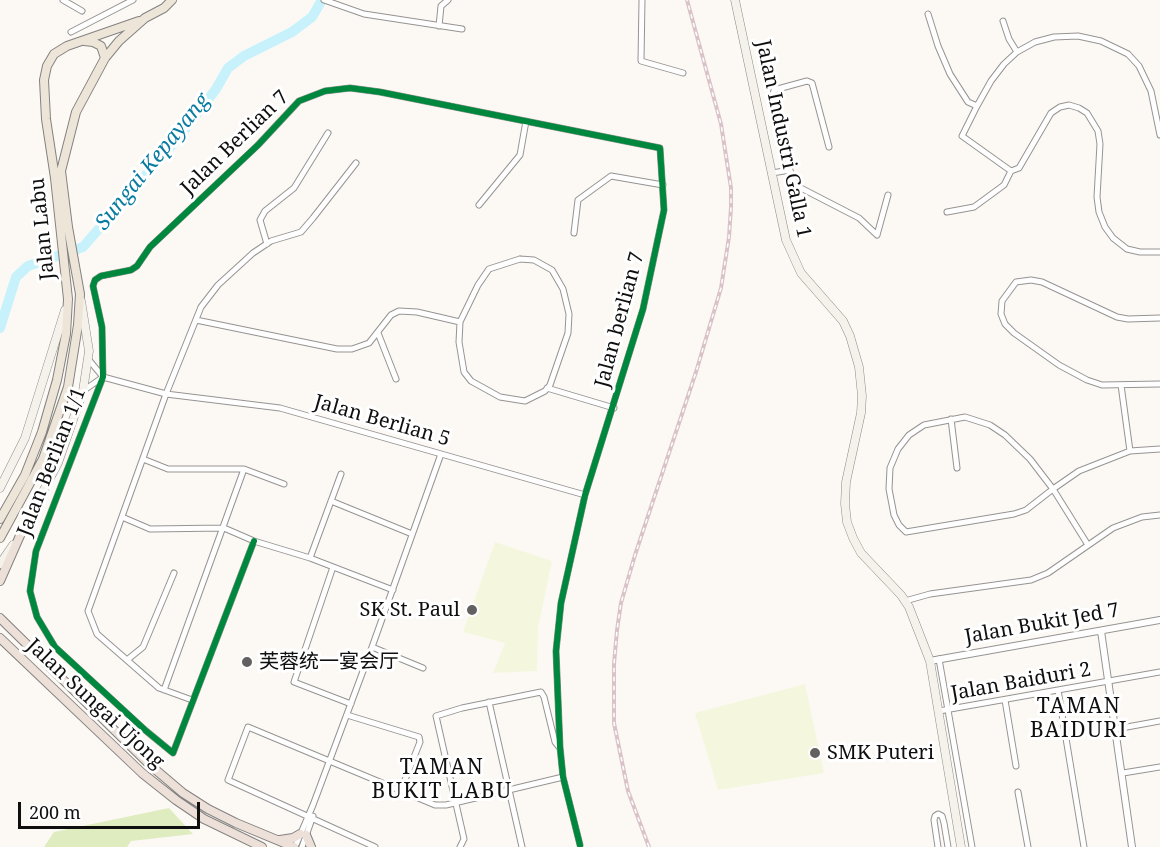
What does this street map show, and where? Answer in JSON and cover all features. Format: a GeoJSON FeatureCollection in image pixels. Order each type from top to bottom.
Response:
{"type":"FeatureCollection","features":[{"type":"Feature","properties":{"kind":"highway"},"geometry":{"type":"LineString","coordinates":[[0,581],[22,531]]}},
{"type":"Feature","properties":{"kind":"highway","name":"Jalan Sungai Ujong"},"geometry":{"type":"LineString","coordinates":[[1,618],[150,765],[183,793],[208,809],[295,847]]}},
{"type":"Feature","properties":{"kind":"highway","name":"Jalan Sungai Ujong"},"geometry":{"type":"LineString","coordinates":[[0,638],[142,773],[204,819],[259,846]]}},
{"type":"Feature","properties":{"kind":"highway"},"geometry":{"type":"LineString","coordinates":[[277,840],[303,834],[311,847]]}},
{"type":"Feature","properties":{"kind":"main road","name":"Jalan Labu"},"geometry":{"type":"LineString","coordinates":[[0,488],[26,438],[68,299],[46,119],[44,80],[47,66],[54,54],[67,46],[145,18],[164,8],[172,0]]}},
{"type":"Feature","properties":{"kind":"main road","name":"Jalan Industri Galla 1"},"geometry":{"type":"LineString","coordinates":[[735,0],[786,240],[801,273],[843,321],[859,367],[861,413],[846,482],[845,504],[848,522],[861,553],[905,601],[930,661],[962,847]]}},
{"type":"Feature","properties":{"kind":"main road","name":"Jalan Labu"},"geometry":{"type":"LineString","coordinates":[[0,564],[22,531],[58,463],[83,391],[89,360],[89,344],[61,178],[62,162],[76,112],[105,58],[119,40],[145,18]]}},
{"type":"Feature","properties":{"kind":"main road"},"geometry":{"type":"LineString","coordinates":[[81,41],[93,42],[101,46],[105,58]]}},
{"type":"Feature","properties":{"kind":"main road"},"geometry":{"type":"LineString","coordinates":[[0,538],[44,459],[68,387],[78,325],[80,294]]}},
{"type":"Feature","properties":{"kind":"main road"},"geometry":{"type":"LineString","coordinates":[[0,519],[25,475],[42,432],[57,380],[66,334],[68,299]]}},
{"type":"Feature","properties":{"kind":"street"},"geometry":{"type":"LineString","coordinates":[[63,0],[82,11]]}},
{"type":"Feature","properties":{"kind":"street"},"geometry":{"type":"LineString","coordinates":[[71,32],[133,0]]}},
{"type":"Feature","properties":{"kind":"street"},"geometry":{"type":"LineString","coordinates":[[439,26],[441,6],[448,0]]}},
{"type":"Feature","properties":{"kind":"street"},"geometry":{"type":"LineString","coordinates":[[642,0],[641,61],[683,73]]}},
{"type":"Feature","properties":{"kind":"street"},"geometry":{"type":"LineString","coordinates":[[331,1],[364,14],[462,29]]}},
{"type":"Feature","properties":{"kind":"street"},"geometry":{"type":"LineString","coordinates":[[928,14],[950,74],[968,102],[977,106]]}},
{"type":"Feature","properties":{"kind":"street"},"geometry":{"type":"LineString","coordinates":[[1003,21],[1008,39],[1017,52]]}},
{"type":"Feature","properties":{"kind":"street"},"geometry":{"type":"LineString","coordinates":[[1011,171],[962,136],[991,81],[1004,64],[1017,52],[1035,42],[1065,36],[1101,41],[1128,54],[1139,66],[1151,91],[1160,135]]}},
{"type":"Feature","properties":{"kind":"street"},"geometry":{"type":"LineString","coordinates":[[829,147],[812,82],[807,81],[774,90],[773,94],[795,185],[859,218],[877,235],[888,195]]}},
{"type":"Feature","properties":{"kind":"street","name":"Jalan Berlian 7"},"geometry":{"type":"LineString","coordinates":[[103,377],[102,327],[93,286],[95,280],[101,276],[132,270],[137,266],[150,247],[258,145],[299,101],[325,91],[350,88],[660,148]]}},
{"type":"Feature","properties":{"kind":"street"},"geometry":{"type":"LineString","coordinates":[[947,212],[974,207],[1004,185],[1011,171],[1019,168],[1051,113],[1060,107],[1069,105],[1088,113],[1098,131],[1100,144],[1096,197],[1105,227],[1113,238],[1126,249],[1160,252]]}},
{"type":"Feature","properties":{"kind":"street"},"geometry":{"type":"LineString","coordinates":[[479,205],[520,154],[526,121]]}},
{"type":"Feature","properties":{"kind":"street"},"geometry":{"type":"LineString","coordinates":[[267,244],[260,220],[265,211],[294,188],[328,133]]}},
{"type":"Feature","properties":{"kind":"street","name":"Jalan berlian 7"},"geometry":{"type":"LineString","coordinates":[[585,495],[643,309],[664,210],[660,148]]}},
{"type":"Feature","properties":{"kind":"street"},"geometry":{"type":"LineString","coordinates":[[254,541],[192,700],[159,688],[97,634],[88,611],[166,394],[201,307],[218,285],[253,253],[267,244],[301,232],[356,162]]}},
{"type":"Feature","properties":{"kind":"street"},"geometry":{"type":"LineString","coordinates":[[772,173],[790,170]]}},
{"type":"Feature","properties":{"kind":"street"},"geometry":{"type":"LineString","coordinates":[[574,233],[578,200],[610,176],[663,185]]}},
{"type":"Feature","properties":{"kind":"street"},"geometry":{"type":"LineString","coordinates":[[520,259],[534,260],[552,270],[563,289],[569,314],[568,333],[548,388],[525,401],[500,397],[471,381],[464,372],[461,361],[460,322],[478,285],[489,269],[520,259]]}},
{"type":"Feature","properties":{"kind":"street"},"geometry":{"type":"LineString","coordinates":[[1160,318],[1128,320],[1117,317],[1042,282],[1031,280],[1016,282],[1002,301],[1001,314],[1005,324],[1023,339],[1059,365],[1086,380],[1102,385],[1160,384]]}},
{"type":"Feature","properties":{"kind":"street"},"geometry":{"type":"LineString","coordinates":[[196,320],[337,349],[352,349],[369,343],[391,315],[399,311],[417,312],[460,322]]}},
{"type":"Feature","properties":{"kind":"street"},"geometry":{"type":"LineString","coordinates":[[378,333],[396,379]]}},
{"type":"Feature","properties":{"kind":"street"},"geometry":{"type":"LineString","coordinates":[[83,391],[103,377],[89,360]]}},
{"type":"Feature","properties":{"kind":"street","name":"Jalan Berlian 5"},"geometry":{"type":"LineString","coordinates":[[103,377],[166,394],[280,408],[585,495]]}},
{"type":"Feature","properties":{"kind":"street","name":"Jalan Berlian 1/1"},"geometry":{"type":"LineString","coordinates":[[103,377],[36,551],[30,591],[37,617],[55,646],[173,753],[192,700]]}},
{"type":"Feature","properties":{"kind":"street"},"geometry":{"type":"LineString","coordinates":[[1121,385],[1130,451]]}},
{"type":"Feature","properties":{"kind":"street"},"geometry":{"type":"LineString","coordinates":[[548,388],[614,408]]}},
{"type":"Feature","properties":{"kind":"street"},"geometry":{"type":"LineString","coordinates":[[1088,545],[1053,489],[1030,459],[1005,435],[990,425],[965,417],[924,425],[909,435],[898,449],[890,468],[889,489],[894,515],[906,532],[1014,514],[1026,510],[1053,489],[1078,471],[1130,451],[1160,450]]}},
{"type":"Feature","properties":{"kind":"street"},"geometry":{"type":"LineString","coordinates":[[951,418],[957,468]]}},
{"type":"Feature","properties":{"kind":"street"},"geometry":{"type":"LineString","coordinates":[[295,847],[310,817],[441,454]]}},
{"type":"Feature","properties":{"kind":"street"},"geometry":{"type":"LineString","coordinates":[[143,459],[168,469],[244,469],[284,484]]}},
{"type":"Feature","properties":{"kind":"street"},"geometry":{"type":"LineString","coordinates":[[165,690],[244,469]]}},
{"type":"Feature","properties":{"kind":"street"},"geometry":{"type":"LineString","coordinates":[[310,558],[340,474]]}},
{"type":"Feature","properties":{"kind":"street"},"geometry":{"type":"LineString","coordinates":[[580,845],[563,777],[556,651],[561,603],[585,495]]}},
{"type":"Feature","properties":{"kind":"street"},"geometry":{"type":"LineString","coordinates":[[331,501],[412,534]]}},
{"type":"Feature","properties":{"kind":"street"},"geometry":{"type":"LineString","coordinates":[[905,601],[930,594],[1031,580],[1048,573],[1113,528],[1143,517],[1160,515]]}},
{"type":"Feature","properties":{"kind":"street"},"geometry":{"type":"LineString","coordinates":[[122,517],[150,530],[224,528],[254,541],[310,558],[393,590]]}},
{"type":"Feature","properties":{"kind":"street"},"geometry":{"type":"LineString","coordinates":[[333,567],[294,682],[351,704]]}},
{"type":"Feature","properties":{"kind":"street"},"geometry":{"type":"LineString","coordinates":[[127,660],[143,646],[174,573]]}},
{"type":"Feature","properties":{"kind":"street","name":"Jalan Bukit Jed 7"},"geometry":{"type":"LineString","coordinates":[[930,661],[1160,620]]}},
{"type":"Feature","properties":{"kind":"street"},"geometry":{"type":"LineString","coordinates":[[1101,631],[1132,847]]}},
{"type":"Feature","properties":{"kind":"street"},"geometry":{"type":"LineString","coordinates":[[372,648],[423,668]]}},
{"type":"Feature","properties":{"kind":"street"},"geometry":{"type":"LineString","coordinates":[[939,659],[972,847]]}},
{"type":"Feature","properties":{"kind":"street","name":"Jalan Baiduri 2"},"geometry":{"type":"LineString","coordinates":[[939,711],[1160,672]]}},
{"type":"Feature","properties":{"kind":"street"},"geometry":{"type":"LineString","coordinates":[[1058,690],[1084,847]]}},
{"type":"Feature","properties":{"kind":"street"},"geometry":{"type":"LineString","coordinates":[[460,847],[464,839],[436,716],[489,702],[541,692],[555,742],[560,747]]}},
{"type":"Feature","properties":{"kind":"street"},"geometry":{"type":"LineString","coordinates":[[1005,700],[1016,766]]}},
{"type":"Feature","properties":{"kind":"street"},"geometry":{"type":"LineString","coordinates":[[489,702],[522,847]]}},
{"type":"Feature","properties":{"kind":"street"},"geometry":{"type":"LineString","coordinates":[[347,715],[419,737],[420,742],[401,790]]}},
{"type":"Feature","properties":{"kind":"street"},"geometry":{"type":"LineString","coordinates":[[1116,729],[1160,721]]}},
{"type":"Feature","properties":{"kind":"street"},"geometry":{"type":"LineString","coordinates":[[375,847],[228,780],[248,726],[435,805],[563,777]]}},
{"type":"Feature","properties":{"kind":"street"},"geometry":{"type":"LineString","coordinates":[[1123,773],[1160,767]]}},
{"type":"Feature","properties":{"kind":"street"},"geometry":{"type":"LineString","coordinates":[[1018,792],[1028,847]]}},
{"type":"Feature","properties":{"kind":"street"},"geometry":{"type":"LineString","coordinates":[[938,847],[934,820],[938,814],[942,816],[948,847]]}},
{"type":"Feature","properties":{"kind":"street"},"geometry":{"type":"LineString","coordinates":[[302,847],[303,834]]}},
{"type":"Feature","properties":{"kind":"green space"},"geometry":{"type":"Polygon","coordinates":[[[495,542],[552,561],[538,628],[537,671],[493,673],[505,643],[463,632],[495,542]]]}},
{"type":"Feature","properties":{"kind":"green space"},"geometry":{"type":"Polygon","coordinates":[[[805,684],[824,773],[718,790],[695,713],[805,684]]]}},
{"type":"Feature","properties":{"kind":"green space"},"geometry":{"type":"Polygon","coordinates":[[[169,808],[193,834],[131,841],[127,847],[44,847],[54,832],[169,808]]]}},
{"type":"Feature","properties":{"kind":"waterway","name":"Sungai Kepayang"},"geometry":{"type":"LineString","coordinates":[[0,328],[16,277],[28,266],[83,247],[179,137],[216,89],[228,68],[244,56],[292,32],[312,17],[322,0]]}},
{"type":"Feature","properties":{"kind":"railway"},"geometry":{"type":"LineString","coordinates":[[649,847],[628,791],[614,723],[614,664],[617,630],[621,603],[635,555],[696,372],[721,288],[731,207],[731,188],[721,124],[687,0]]}},
{"type":"Feature","properties":{"kind":"cycle path"},"geometry":{"type":"LineString","coordinates":[[254,541],[173,753],[55,647],[37,617],[30,591],[36,551],[103,377],[102,327],[93,286],[95,280],[101,276],[131,270],[137,266],[150,247],[258,145],[299,101],[325,91],[350,88],[380,92],[660,148],[664,210],[643,309],[585,495],[561,603],[556,651],[560,747],[563,777],[580,845]]}},
{"type":"Feature","properties":{"kind":"place","name":"SK St. Paul"},"geometry":{"type":"Point","coordinates":[472,610]}},
{"type":"Feature","properties":{"kind":"place","name":"芙蓉统一宴会厅"},"geometry":{"type":"Point","coordinates":[247,662]}},
{"type":"Feature","properties":{"kind":"place","name":"SMK Puteri"},"geometry":{"type":"Point","coordinates":[815,753]}},
{"type":"Feature","properties":{"kind":"district","name":"TAMAN BAIDURI"},"geometry":{"type":"Point","coordinates":[1079,719]}},
{"type":"Feature","properties":{"kind":"district","name":"TAMAN BUKIT LABU"},"geometry":{"type":"Point","coordinates":[442,780]}}]}
